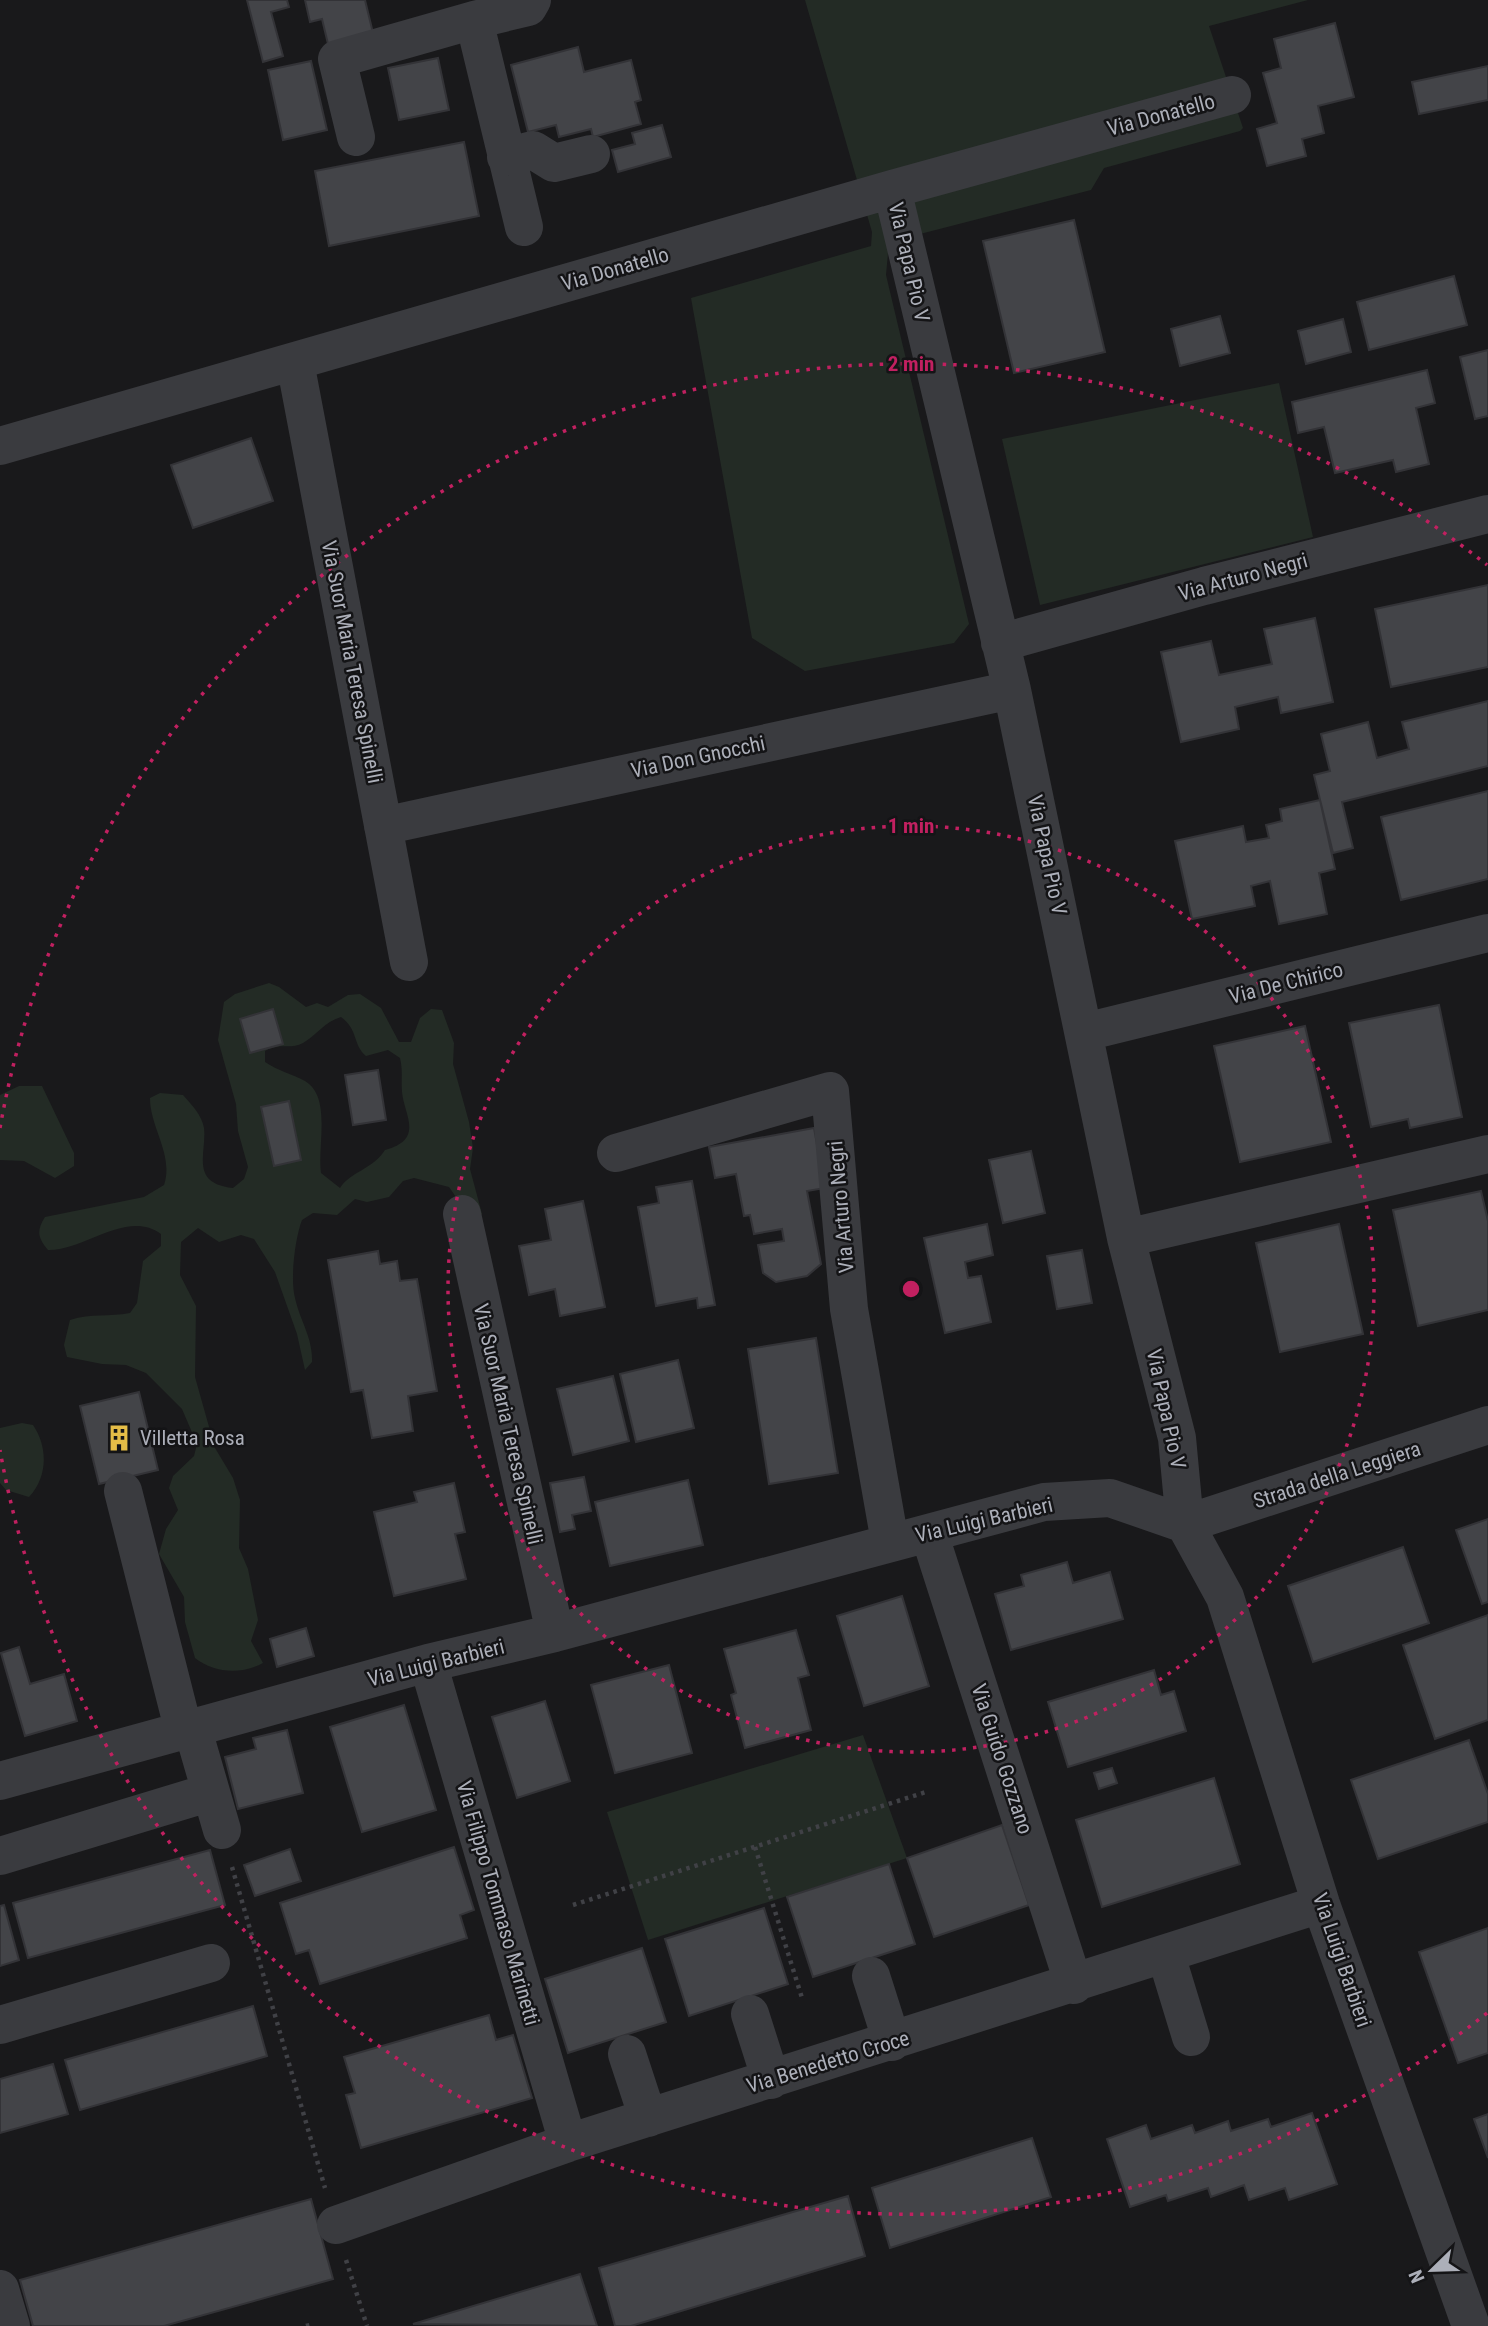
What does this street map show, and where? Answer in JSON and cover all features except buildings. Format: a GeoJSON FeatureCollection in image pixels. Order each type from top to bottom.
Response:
{"type":"FeatureCollection","features":[{"type":"Feature","properties":{"kind":"street"},"geometry":{"type":"LineString","coordinates":[[356,138],[337,59],[528,7],[532,0]]}},
{"type":"Feature","properties":{"kind":"street"},"geometry":{"type":"LineString","coordinates":[[474,20],[524,227]]}},
{"type":"Feature","properties":{"kind":"street","name":"Via Donatello"},"geometry":{"type":"LineString","coordinates":[[0,446],[892,189],[1232,95]]}},
{"type":"Feature","properties":{"kind":"street"},"geometry":{"type":"LineString","coordinates":[[506,157],[533,150],[554,163],[592,154]]}},
{"type":"Feature","properties":{"kind":"street","name":"Via Papa Pio V"},"geometry":{"type":"LineString","coordinates":[[892,189],[1013,690],[1126,1238],[1177,1437],[1185,1524]]}},
{"type":"Feature","properties":{"kind":"street","name":"Via Suor Maria Teresa Spinelli"},"geometry":{"type":"LineString","coordinates":[[295,362],[409,962]]}},
{"type":"Feature","properties":{"kind":"street","name":"Via Arturo Negri"},"geometry":{"type":"LineString","coordinates":[[1000,643],[1204,586],[1488,514]]}},
{"type":"Feature","properties":{"kind":"street","name":"Via Don Gnocchi"},"geometry":{"type":"LineString","coordinates":[[383,826],[1013,690]]}},
{"type":"Feature","properties":{"kind":"street","name":"Via De Chirico"},"geometry":{"type":"LineString","coordinates":[[1084,1032],[1488,933]]}},
{"type":"Feature","properties":{"kind":"street","name":"Via Arturo Negri"},"geometry":{"type":"LineString","coordinates":[[616,1153],[830,1091],[849,1309],[890,1542]]}},
{"type":"Feature","properties":{"kind":"street"},"geometry":{"type":"LineString","coordinates":[[1126,1238],[1488,1154]]}},
{"type":"Feature","properties":{"kind":"street","name":"Via Suor Maria Teresa Spinelli"},"geometry":{"type":"LineString","coordinates":[[462,1214],[555,1633]]}},
{"type":"Feature","properties":{"kind":"street","name":"Strada della Leggiera"},"geometry":{"type":"LineString","coordinates":[[1185,1524],[1488,1425]]}},
{"type":"Feature","properties":{"kind":"street"},"geometry":{"type":"LineString","coordinates":[[123,1491],[189,1731],[222,1830]]}},
{"type":"Feature","properties":{"kind":"street","name":"Via Luigi Barbieri"},"geometry":{"type":"LineString","coordinates":[[3,1770],[189,1731],[428,1663],[555,1633],[1044,1502],[1111,1498],[1185,1524],[1225,1597],[1321,1904],[1471,2326]]}},
{"type":"Feature","properties":{"kind":"street","name":"Via Guido Gozzano"},"geometry":{"type":"LineString","coordinates":[[929,1533],[1074,1984]]}},
{"type":"Feature","properties":{"kind":"street","name":"Via Filippo Tommaso Marinetti"},"geometry":{"type":"LineString","coordinates":[[428,1663],[568,2143]]}},
{"type":"Feature","properties":{"kind":"street"},"geometry":{"type":"LineString","coordinates":[[0,1856],[211,1792]]}},
{"type":"Feature","properties":{"kind":"street","name":"Via Benedetto Croce"},"geometry":{"type":"LineString","coordinates":[[336,2225],[568,2143],[1321,1904]]}},
{"type":"Feature","properties":{"kind":"street"},"geometry":{"type":"LineString","coordinates":[[1166,1955],[1191,2037]]}},
{"type":"Feature","properties":{"kind":"street"},"geometry":{"type":"LineString","coordinates":[[0,2025],[211,1963]]}},
{"type":"Feature","properties":{"kind":"street"},"geometry":{"type":"LineString","coordinates":[[871,1976],[892,2042]]}},
{"type":"Feature","properties":{"kind":"street"},"geometry":{"type":"LineString","coordinates":[[750,2014],[771,2080]]}},
{"type":"Feature","properties":{"kind":"street"},"geometry":{"type":"LineString","coordinates":[[627,2054],[649,2118]]}},
{"type":"Feature","properties":{"kind":"street"},"geometry":{"type":"LineString","coordinates":[[0,2289],[11,2326]]}},
{"type":"Feature","properties":{"kind":"path"},"geometry":{"type":"LineString","coordinates":[[573,1906],[929,1791]]}},
{"type":"Feature","properties":{"kind":"path"},"geometry":{"type":"LineString","coordinates":[[222,1830],[367,2326]]}},
{"type":"Feature","properties":{"kind":"path"},"geometry":{"type":"LineString","coordinates":[[755,1847],[802,1998]]}},
{"type":"Feature","properties":{"kind":"path"},"geometry":{"type":"LineString","coordinates":[[306,2326],[313,2324]]}},
{"type":"Feature","properties":{"kind":"shaded area"},"geometry":{"type":"Polygon","coordinates":[[[805,0],[1308,0],[1209,26],[1243,128],[1240,131],[1104,168],[1091,190],[889,242],[886,275],[969,624],[954,643],[805,671],[752,638],[691,298],[871,246],[872,232],[805,0]]]}},
{"type":"Feature","properties":{"kind":"shaded area"},"geometry":{"type":"Polygon","coordinates":[[[1279,383],[1313,537],[1040,605],[1002,439],[1279,383]]]}},
{"type":"Feature","properties":{"kind":"shaded area"},"geometry":{"type":"Polygon","coordinates":[[[269,983],[306,1007],[317,1003],[328,1007],[348,995],[360,994],[381,1008],[399,1042],[411,1042],[420,1018],[431,1009],[442,1010],[454,1043],[453,1064],[469,1122],[473,1148],[470,1169],[482,1214],[474,1223],[449,1187],[414,1178],[403,1181],[389,1197],[367,1202],[355,1199],[337,1215],[313,1213],[302,1220],[295,1248],[293,1280],[295,1298],[312,1353],[312,1362],[305,1370],[297,1334],[275,1272],[254,1239],[241,1235],[219,1242],[198,1228],[181,1242],[180,1275],[196,1306],[195,1377],[215,1448],[233,1478],[240,1500],[239,1548],[248,1569],[258,1620],[251,1641],[263,1663],[255,1667],[228,1671],[211,1667],[195,1658],[185,1622],[184,1597],[159,1554],[166,1529],[178,1510],[169,1488],[173,1476],[194,1456],[197,1444],[182,1409],[146,1373],[126,1365],[102,1364],[67,1357],[64,1345],[70,1320],[130,1313],[137,1303],[143,1261],[161,1246],[161,1234],[134,1226],[120,1228],[62,1249],[48,1250],[40,1238],[39,1230],[45,1217],[144,1197],[164,1185],[166,1163],[150,1098],[160,1093],[183,1095],[199,1114],[204,1128],[203,1166],[210,1180],[233,1188],[244,1179],[248,1167],[238,1131],[236,1104],[218,1040],[224,1002],[235,994],[269,983]],[[341,1017],[303,1043],[265,1051],[265,1062],[305,1081],[313,1088],[321,1110],[321,1173],[340,1188],[380,1157],[385,1150],[405,1140],[409,1126],[402,1092],[400,1058],[388,1050],[366,1056],[347,1022],[341,1017]]]}},
{"type":"Feature","properties":{"kind":"shaded area"},"geometry":{"type":"Polygon","coordinates":[[[19,1086],[42,1086],[74,1153],[74,1166],[55,1178],[24,1161],[0,1160],[0,1095],[19,1086]]]}},
{"type":"Feature","properties":{"kind":"shaded area"},"geometry":{"type":"Polygon","coordinates":[[[22,1423],[33,1425],[41,1443],[44,1462],[40,1480],[29,1497],[6,1490],[0,1483],[0,1428],[22,1423]]]}},
{"type":"Feature","properties":{"kind":"shaded area"},"geometry":{"type":"Polygon","coordinates":[[[863,1735],[907,1858],[648,1940],[607,1812],[863,1735]]]}},
{"type":"Feature","properties":{"kind":"place","name":"Villetta Rosa"},"geometry":{"type":"Point","coordinates":[119,1438]}}]}
